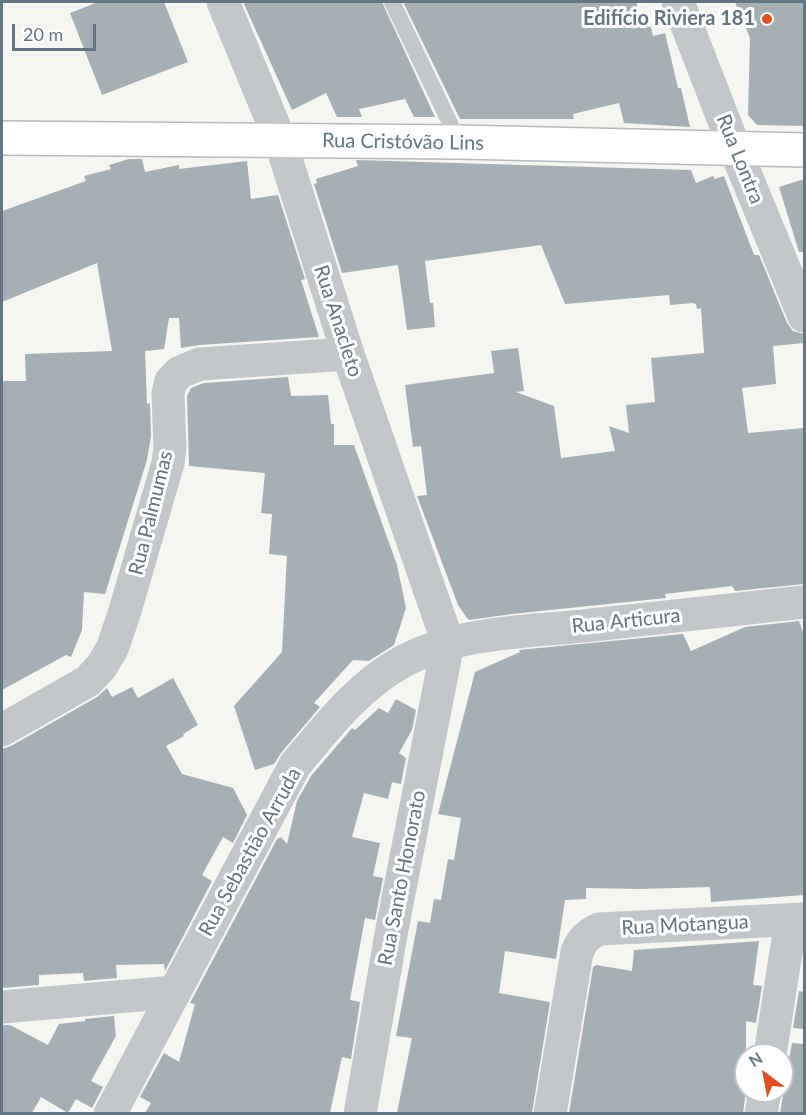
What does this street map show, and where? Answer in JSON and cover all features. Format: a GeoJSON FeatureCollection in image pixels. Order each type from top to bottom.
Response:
{"type":"FeatureCollection","features":[{"type":"Feature","properties":{"kind":"street","name":"Rua Anacleto"},"geometry":{"type":"LineString","coordinates":[[223,2],[280,140],[348,354],[448,643]]}},
{"type":"Feature","properties":{"kind":"street","name":"Rua Lontra"},"geometry":{"type":"LineString","coordinates":[[678,2],[735,150],[804,316]]}},
{"type":"Feature","properties":{"kind":"street","name":"Rua Cristóvão Lins"},"geometry":{"type":"LineString","coordinates":[[2,138],[459,142],[804,150]]}},
{"type":"Feature","properties":{"kind":"street","name":"Rua Palmumas"},"geometry":{"type":"LineString","coordinates":[[2,730],[88,681],[101,667],[112,649],[164,480],[170,448],[168,394],[171,381],[180,372],[200,364],[348,354]]}},
{"type":"Feature","properties":{"kind":"street","name":"Rua Articura"},"geometry":{"type":"LineString","coordinates":[[448,643],[506,634],[804,602]]}},
{"type":"Feature","properties":{"kind":"street","name":"Rua Sebastião Arruda"},"geometry":{"type":"LineString","coordinates":[[110,1113],[295,765],[335,717],[361,691],[400,663],[448,643]]}},
{"type":"Feature","properties":{"kind":"street","name":"Rua Santo Honorato"},"geometry":{"type":"LineString","coordinates":[[360,1113],[392,929],[448,643]]}},
{"type":"Feature","properties":{"kind":"street"},"geometry":{"type":"LineString","coordinates":[[772,1043],[798,919]]}},
{"type":"Feature","properties":{"kind":"street","name":"Rua Motangua"},"geometry":{"type":"LineString","coordinates":[[550,1113],[577,952],[581,942],[588,935],[599,929],[798,919]]}},
{"type":"Feature","properties":{"kind":"street"},"geometry":{"type":"LineString","coordinates":[[2,1007],[174,992]]}},
{"type":"Feature","properties":{"kind":"lane"},"geometry":{"type":"LineString","coordinates":[[392,2],[459,142]]}},
{"type":"Feature","properties":{"kind":"building"},"geometry":{"type":"Polygon","coordinates":[[[98,2],[164,2],[188,62],[102,95],[70,13],[98,2]]]}},
{"type":"Feature","properties":{"kind":"building"},"geometry":{"type":"Polygon","coordinates":[[[243,2],[382,2],[435,117],[414,117],[405,99],[359,109],[362,117],[337,117],[326,93],[292,110],[243,2]]]}},
{"type":"Feature","properties":{"kind":"building"},"geometry":{"type":"Polygon","coordinates":[[[403,2],[637,2],[637,27],[651,27],[653,36],[665,33],[690,127],[624,123],[619,103],[573,114],[574,119],[460,119],[403,2]]]}},
{"type":"Feature","properties":{"kind":"building"},"geometry":{"type":"Polygon","coordinates":[[[735,2],[804,2],[804,126],[757,125],[748,115],[750,38],[735,2]]]}},
{"type":"Feature","properties":{"kind":"building"},"geometry":{"type":"Polygon","coordinates":[[[129,159],[142,159],[145,172],[179,165],[179,169],[247,161],[251,199],[278,195],[305,279],[301,280],[319,337],[181,348],[179,318],[169,318],[164,349],[145,351],[151,436],[147,460],[105,594],[84,592],[82,630],[71,657],[66,655],[2,690],[2,381],[26,381],[25,354],[112,351],[97,263],[2,302],[2,211],[86,181],[84,176],[111,169],[109,165],[129,159]]]}},
{"type":"Feature","properties":{"kind":"building"},"geometry":{"type":"Polygon","coordinates":[[[356,160],[691,170],[696,183],[713,176],[715,179],[724,176],[754,255],[759,255],[787,323],[793,331],[804,334],[804,343],[773,346],[776,384],[742,388],[748,433],[804,428],[804,584],[735,591],[732,586],[665,594],[666,598],[469,620],[458,605],[417,496],[427,495],[421,446],[413,447],[405,385],[494,373],[491,351],[518,348],[524,391],[516,392],[554,406],[561,458],[615,451],[609,426],[629,433],[626,405],[655,402],[651,358],[704,353],[701,308],[697,309],[696,304],[693,303],[670,305],[669,295],[565,304],[541,245],[425,261],[435,327],[407,330],[398,265],[342,273],[314,184],[317,183],[316,179],[358,166],[356,160]]]}},
{"type":"Feature","properties":{"kind":"building"},"geometry":{"type":"Polygon","coordinates":[[[804,179],[804,252],[799,252],[779,187],[804,179]]]}},
{"type":"Feature","properties":{"kind":"building"},"geometry":{"type":"Polygon","coordinates":[[[288,377],[291,396],[328,395],[331,424],[334,424],[334,445],[354,445],[397,565],[406,608],[394,645],[369,661],[353,660],[314,703],[320,707],[274,764],[255,770],[234,706],[282,652],[287,556],[269,554],[272,514],[261,513],[265,473],[189,466],[187,396],[191,388],[204,383],[288,377]]]}},
{"type":"Feature","properties":{"kind":"building"},"geometry":{"type":"Polygon","coordinates":[[[799,621],[804,635],[804,895],[711,902],[710,887],[586,888],[586,899],[565,900],[556,959],[505,951],[499,993],[550,1002],[532,1113],[397,1113],[412,1038],[396,1036],[418,921],[430,923],[434,899],[441,900],[448,859],[454,860],[461,818],[438,814],[475,672],[520,652],[519,650],[683,634],[691,651],[745,627],[799,621]]]}},
{"type":"Feature","properties":{"kind":"building"},"geometry":{"type":"Polygon","coordinates":[[[173,678],[198,725],[166,746],[182,774],[233,788],[247,815],[233,843],[223,837],[202,875],[212,881],[165,971],[164,964],[116,965],[117,978],[84,981],[83,973],[39,975],[39,985],[2,988],[2,749],[97,697],[107,688],[112,697],[132,687],[138,698],[173,678]]]}},
{"type":"Feature","properties":{"kind":"building"},"geometry":{"type":"Polygon","coordinates":[[[396,699],[416,710],[412,730],[399,753],[406,758],[401,784],[392,782],[388,799],[364,793],[352,837],[380,843],[373,876],[383,878],[375,920],[365,918],[350,1000],[360,1002],[351,1059],[342,1057],[330,1113],[145,1113],[151,1103],[140,1097],[164,1053],[179,1062],[195,1004],[190,1003],[277,839],[281,837],[287,844],[297,801],[311,776],[352,728],[355,730],[379,708],[388,713],[396,699]]]}},
{"type":"Feature","properties":{"kind":"building"},"geometry":{"type":"Polygon","coordinates":[[[759,941],[753,985],[762,986],[756,1023],[746,1021],[746,1043],[734,1043],[734,1103],[744,1103],[743,1113],[569,1113],[593,967],[596,965],[632,971],[634,950],[759,941]]]}},
{"type":"Feature","properties":{"kind":"building"},"geometry":{"type":"Polygon","coordinates":[[[799,991],[804,992],[804,1029],[793,1028],[799,991]]]}},
{"type":"Feature","properties":{"kind":"building"},"geometry":{"type":"Polygon","coordinates":[[[114,1016],[116,1036],[91,1081],[103,1087],[92,1108],[76,1099],[68,1113],[41,1097],[32,1113],[2,1113],[2,1025],[10,1025],[48,1045],[59,1024],[114,1016]]]}},
{"type":"Feature","properties":{"kind":"building"},"geometry":{"type":"Polygon","coordinates":[[[794,1043],[804,1044],[804,1113],[780,1113],[782,1103],[794,1103],[794,1043]]]}},
{"type":"Feature","properties":{"kind":"place","name":"Edifício Riviera 181"},"geometry":{"type":"Point","coordinates":[767,19]}}]}
